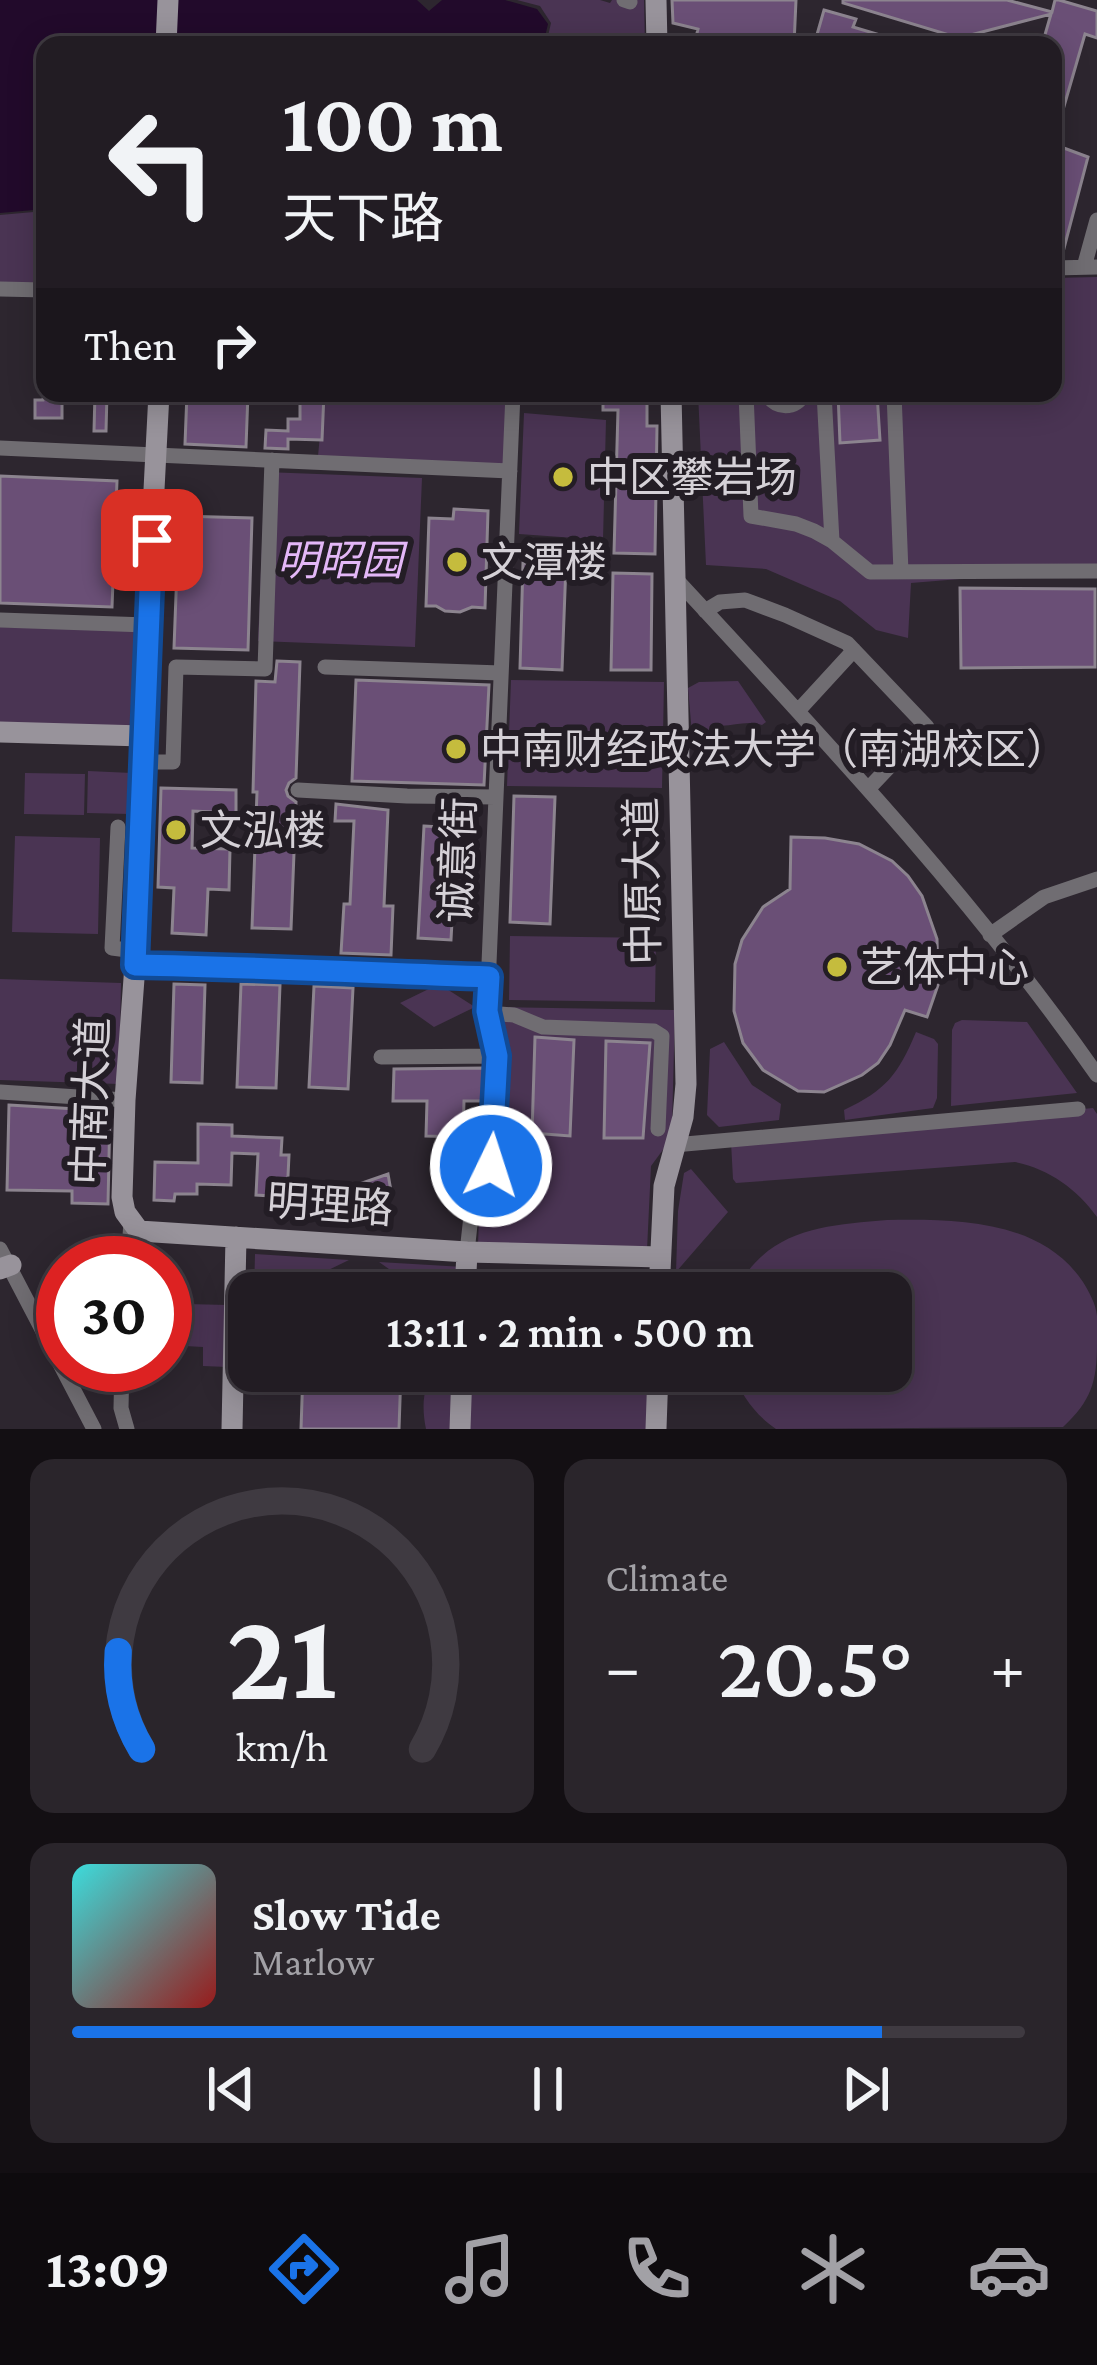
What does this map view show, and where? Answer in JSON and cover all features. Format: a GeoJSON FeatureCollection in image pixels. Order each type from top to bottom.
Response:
{"type":"FeatureCollection","features":[{"type":"Feature","properties":{"kind":"main road"},"geometry":{"type":"LineString","coordinates":[[166,36],[168,0]]}},
{"type":"Feature","properties":{"kind":"main road"},"geometry":{"type":"LineString","coordinates":[[656,0],[657,36]]}},
{"type":"Feature","properties":{"kind":"main road","name":"中南大道"},"geometry":{"type":"LineString","coordinates":[[135,1226],[122,1197],[159,402]]}},
{"type":"Feature","properties":{"kind":"main road","name":"中原大道"},"geometry":{"type":"LineString","coordinates":[[660,1272],[666,1137],[683,1117],[686,1084],[671,402]]}},
{"type":"Feature","properties":{"kind":"main road"},"geometry":{"type":"LineString","coordinates":[[0,731],[143,736]]}},
{"type":"Feature","properties":{"kind":"main road","name":"明理路"},"geometry":{"type":"LineString","coordinates":[[135,1226],[466,1252],[660,1257]]}},
{"type":"Feature","properties":{"kind":"main road"},"geometry":{"type":"LineString","coordinates":[[232,1429],[236,1237]]}},
{"type":"Feature","properties":{"kind":"main road"},"geometry":{"type":"LineString","coordinates":[[466,1252],[466,1272]]}},
{"type":"Feature","properties":{"kind":"main road"},"geometry":{"type":"LineString","coordinates":[[460,1429],[461,1392]]}},
{"type":"Feature","properties":{"kind":"main road"},"geometry":{"type":"LineString","coordinates":[[656,1429],[657,1392]]}},
{"type":"Feature","properties":{"kind":"street"},"geometry":{"type":"LineString","coordinates":[[1090,267],[1097,220]]}},
{"type":"Feature","properties":{"kind":"street"},"geometry":{"type":"LineString","coordinates":[[0,289],[36,290]]}},
{"type":"Feature","properties":{"kind":"street","name":"诚意街"},"geometry":{"type":"LineString","coordinates":[[466,1252],[471,1216],[491,1165],[497,1056],[488,1013],[513,402]]}},
{"type":"Feature","properties":{"kind":"street"},"geometry":{"type":"LineString","coordinates":[[746,402],[751,516],[796,524],[832,541],[870,572],[1097,571]]}},
{"type":"Feature","properties":{"kind":"street"},"geometry":{"type":"LineString","coordinates":[[824,402],[832,541]]}},
{"type":"Feature","properties":{"kind":"street"},"geometry":{"type":"LineString","coordinates":[[893,402],[902,572]]}},
{"type":"Feature","properties":{"kind":"street"},"geometry":{"type":"LineString","coordinates":[[0,448],[510,471]]}},
{"type":"Feature","properties":{"kind":"street"},"geometry":{"type":"LineString","coordinates":[[142,762],[173,762],[176,667],[265,669],[272,460]]}},
{"type":"Feature","properties":{"kind":"street"},"geometry":{"type":"LineString","coordinates":[[675,578],[869,788],[1048,1004],[1097,1075]]}},
{"type":"Feature","properties":{"kind":"street"},"geometry":{"type":"LineString","coordinates":[[705,611],[720,602],[745,600],[847,643],[927,727],[869,788]]}},
{"type":"Feature","properties":{"kind":"street"},"geometry":{"type":"LineString","coordinates":[[0,620],[147,625]]}},
{"type":"Feature","properties":{"kind":"street"},"geometry":{"type":"LineString","coordinates":[[798,711],[854,650]]}},
{"type":"Feature","properties":{"kind":"street"},"geometry":{"type":"LineString","coordinates":[[325,667],[501,673]]}},
{"type":"Feature","properties":{"kind":"street"},"geometry":{"type":"LineString","coordinates":[[298,790],[496,796]]}},
{"type":"Feature","properties":{"kind":"street"},"geometry":{"type":"LineString","coordinates":[[118,827],[112,948],[135,958],[384,975],[489,977]]}},
{"type":"Feature","properties":{"kind":"street"},"geometry":{"type":"LineString","coordinates":[[990,935],[1044,897],[1097,879]]}},
{"type":"Feature","properties":{"kind":"street"},"geometry":{"type":"LineString","coordinates":[[488,1013],[543,1027],[655,1031],[662,1036],[666,1137],[1078,1109]]}},
{"type":"Feature","properties":{"kind":"street"},"geometry":{"type":"LineString","coordinates":[[381,1058],[497,1056]]}},
{"type":"Feature","properties":{"kind":"street"},"geometry":{"type":"LineString","coordinates":[[0,1092],[125,1100]]}},
{"type":"Feature","properties":{"kind":"street"},"geometry":{"type":"LineString","coordinates":[[133,1236],[135,1226]]}},
{"type":"Feature","properties":{"kind":"street"},"geometry":{"type":"LineString","coordinates":[[4,1261],[94,1429]]}},
{"type":"Feature","properties":{"kind":"street"},"geometry":{"type":"LineString","coordinates":[[121,1392],[127,1429]]}},
{"type":"Feature","properties":{"kind":"green space"},"geometry":{"type":"Polygon","coordinates":[[[517,0],[644,0],[645,36],[548,36],[551,23],[540,6],[517,0]]]}},
{"type":"Feature","properties":{"kind":"green space"},"geometry":{"type":"Polygon","coordinates":[[[36,212],[36,282],[0,284],[0,215],[36,212]]]}},
{"type":"Feature","properties":{"kind":"green space"},"geometry":{"type":"Polygon","coordinates":[[[1097,277],[1097,568],[911,583],[908,638],[876,630],[840,601],[766,569],[706,565],[698,402],[1062,402],[1062,278],[1097,277]]]}},
{"type":"Feature","properties":{"kind":"green space"},"geometry":{"type":"Polygon","coordinates":[[[323,402],[507,402],[504,465],[318,456],[323,402]]]}},
{"type":"Feature","properties":{"kind":"green space","name":"中区攀岩场"},"geometry":{"type":"Polygon","coordinates":[[[524,413],[606,420],[603,540],[519,534],[524,413]]]}},
{"type":"Feature","properties":{"kind":"green space","name":"明昭园"},"geometry":{"type":"Polygon","coordinates":[[[265,472],[422,478],[415,647],[258,641],[265,472]]]}},
{"type":"Feature","properties":{"kind":"green space"},"geometry":{"type":"Polygon","coordinates":[[[0,627],[135,631],[129,741],[0,737],[0,627]]]}},
{"type":"Feature","properties":{"kind":"green space"},"geometry":{"type":"Polygon","coordinates":[[[511,680],[664,682],[662,788],[507,786],[511,680]]]}},
{"type":"Feature","properties":{"kind":"green space"},"geometry":{"type":"Polygon","coordinates":[[[738,681],[766,722],[714,725],[705,733],[692,734],[688,688],[699,682],[738,681]]]}},
{"type":"Feature","properties":{"kind":"green space"},"geometry":{"type":"Polygon","coordinates":[[[88,771],[132,773],[130,814],[87,813],[88,771]]]}},
{"type":"Feature","properties":{"kind":"green space"},"geometry":{"type":"Polygon","coordinates":[[[25,773],[85,774],[84,815],[24,814],[25,773]]]}},
{"type":"Feature","properties":{"kind":"green space"},"geometry":{"type":"Polygon","coordinates":[[[15,836],[100,838],[98,934],[12,932],[15,836]]]}},
{"type":"Feature","properties":{"kind":"green space"},"geometry":{"type":"Polygon","coordinates":[[[510,936],[656,938],[655,1002],[509,1000],[510,936]]]}},
{"type":"Feature","properties":{"kind":"green space"},"geometry":{"type":"Polygon","coordinates":[[[0,979],[121,983],[119,1084],[0,1080],[0,979]]]}},
{"type":"Feature","properties":{"kind":"green space"},"geometry":{"type":"Polygon","coordinates":[[[439,984],[475,1007],[434,1027],[400,1003],[439,984]]]}},
{"type":"Feature","properties":{"kind":"green space"},"geometry":{"type":"Polygon","coordinates":[[[494,1007],[675,1010],[672,1126],[651,1166],[647,1250],[478,1245],[479,1217],[496,1186],[503,1027],[494,1007]]]}},
{"type":"Feature","properties":{"kind":"green space"},"geometry":{"type":"Polygon","coordinates":[[[962,1020],[1027,1022],[1077,1093],[951,1106],[952,1030],[962,1020]]]}},
{"type":"Feature","properties":{"kind":"green space"},"geometry":{"type":"Polygon","coordinates":[[[916,1032],[938,1044],[933,1108],[845,1120],[844,1110],[889,1080],[916,1032]]]}},
{"type":"Feature","properties":{"kind":"green space"},"geometry":{"type":"Polygon","coordinates":[[[724,1042],[752,1085],[781,1104],[779,1120],[719,1127],[707,1115],[710,1049],[724,1042]]]}},
{"type":"Feature","properties":{"kind":"green space"},"geometry":{"type":"Polygon","coordinates":[[[1093,1108],[1097,1114],[1097,1217],[1061,1182],[1015,1162],[736,1183],[733,1179],[731,1142],[1093,1108]]]}},
{"type":"Feature","properties":{"kind":"green space"},"geometry":{"type":"Polygon","coordinates":[[[691,1169],[728,1212],[676,1272],[678,1211],[684,1173],[691,1169]]]}},
{"type":"Feature","properties":{"kind":"green space"},"geometry":{"type":"Polygon","coordinates":[[[940,1220],[995,1227],[1020,1234],[1065,1261],[1083,1282],[1096,1312],[1096,1369],[1080,1408],[1063,1427],[776,1429],[742,1392],[912,1392],[912,1272],[748,1272],[780,1243],[841,1225],[940,1220]]]}},
{"type":"Feature","properties":{"kind":"green space"},"geometry":{"type":"Polygon","coordinates":[[[255,1254],[349,1260],[324,1272],[255,1272],[255,1254]]]}},
{"type":"Feature","properties":{"kind":"green space"},"geometry":{"type":"Polygon","coordinates":[[[379,1262],[464,1267],[464,1272],[393,1272],[379,1262]]]}},
{"type":"Feature","properties":{"kind":"green space"},"geometry":{"type":"Polygon","coordinates":[[[192,1304],[228,1305],[227,1367],[203,1366],[203,1347],[192,1346],[192,1304]]]}},
{"type":"Feature","properties":{"kind":"green space"},"geometry":{"type":"Polygon","coordinates":[[[426,1392],[454,1392],[452,1429],[426,1429],[426,1392]]]}},
{"type":"Feature","properties":{"kind":"green space"},"geometry":{"type":"Polygon","coordinates":[[[469,1392],[656,1392],[655,1429],[468,1429],[469,1392]]]}},
{"type":"Feature","properties":{"kind":"shaded area"},"geometry":{"type":"Polygon","coordinates":[[[0,0],[417,0],[429,11],[442,0],[505,0],[537,9],[548,24],[545,36],[36,36],[36,210],[0,213],[0,0]]]}},
{"type":"Feature","properties":{"kind":"building"},"geometry":{"type":"Polygon","coordinates":[[[672,0],[796,0],[794,36],[696,36],[698,29],[673,23],[672,0]]]}},
{"type":"Feature","properties":{"kind":"building"},"geometry":{"type":"Polygon","coordinates":[[[1007,0],[1052,12],[1059,0],[1097,11],[1097,38],[1085,34],[1062,113],[1062,36],[1045,36],[1051,14],[952,36],[843,3],[1007,0]]]}},
{"type":"Feature","properties":{"kind":"building"},"geometry":{"type":"Polygon","coordinates":[[[824,10],[856,19],[853,27],[884,36],[817,36],[824,10]]]}},
{"type":"Feature","properties":{"kind":"building"},"geometry":{"type":"Polygon","coordinates":[[[1062,147],[1088,157],[1062,252],[1062,147]]]}},
{"type":"Feature","properties":{"kind":"building"},"geometry":{"type":"Polygon","coordinates":[[[35,400],[62,402],[62,418],[35,418],[35,400]]]}},
{"type":"Feature","properties":{"kind":"building"},"geometry":{"type":"Polygon","coordinates":[[[95,402],[107,402],[106,431],[94,431],[95,402]]]}},
{"type":"Feature","properties":{"kind":"building"},"geometry":{"type":"Polygon","coordinates":[[[187,402],[248,402],[246,447],[185,444],[187,402]]]}},
{"type":"Feature","properties":{"kind":"building"},"geometry":{"type":"Polygon","coordinates":[[[300,402],[324,402],[322,440],[288,439],[288,449],[265,448],[266,430],[288,431],[288,419],[300,419],[300,402]]]}},
{"type":"Feature","properties":{"kind":"building"},"geometry":{"type":"Polygon","coordinates":[[[603,402],[647,402],[647,426],[657,426],[655,554],[614,553],[618,410],[603,410],[603,402]]]}},
{"type":"Feature","properties":{"kind":"building"},"geometry":{"type":"Polygon","coordinates":[[[838,402],[878,402],[880,440],[840,443],[838,402]]]}},
{"type":"Feature","properties":{"kind":"building"},"geometry":{"type":"Polygon","coordinates":[[[0,476],[117,481],[112,607],[0,603],[0,476]]]}},
{"type":"Feature","properties":{"kind":"building","name":"文潭楼"},"geometry":{"type":"Polygon","coordinates":[[[454,509],[488,511],[485,608],[460,612],[426,606],[429,518],[453,519],[454,509]]]}},
{"type":"Feature","properties":{"kind":"building"},"geometry":{"type":"Polygon","coordinates":[[[179,516],[252,518],[248,650],[174,648],[179,516]]]}},
{"type":"Feature","properties":{"kind":"building"},"geometry":{"type":"Polygon","coordinates":[[[523,563],[566,564],[562,670],[520,668],[523,563]]]}},
{"type":"Feature","properties":{"kind":"building"},"geometry":{"type":"Polygon","coordinates":[[[613,573],[652,574],[651,670],[611,670],[613,573]]]}},
{"type":"Feature","properties":{"kind":"building"},"geometry":{"type":"Polygon","coordinates":[[[960,588],[1095,589],[1095,667],[961,668],[960,588]]]}},
{"type":"Feature","properties":{"kind":"building"},"geometry":{"type":"Polygon","coordinates":[[[277,661],[300,662],[296,778],[286,790],[296,802],[291,929],[252,928],[256,681],[275,682],[277,661]]]}},
{"type":"Feature","properties":{"kind":"building"},"geometry":{"type":"Polygon","coordinates":[[[356,680],[489,685],[484,785],[352,781],[356,680]]]}},
{"type":"Feature","properties":{"kind":"building","name":"文泓楼"},"geometry":{"type":"Polygon","coordinates":[[[161,788],[236,790],[236,813],[193,811],[192,848],[230,849],[229,890],[208,889],[206,935],[172,933],[174,888],[158,887],[161,788]]]}},
{"type":"Feature","properties":{"kind":"building"},"geometry":{"type":"Polygon","coordinates":[[[514,796],[555,797],[550,924],[510,922],[514,796]]]}},
{"type":"Feature","properties":{"kind":"building"},"geometry":{"type":"Polygon","coordinates":[[[336,804],[388,810],[384,906],[393,906],[391,955],[341,953],[344,904],[350,904],[354,821],[335,821],[336,804]]]}},
{"type":"Feature","properties":{"kind":"building"},"geometry":{"type":"Polygon","coordinates":[[[424,826],[457,828],[451,940],[418,938],[424,826]]]}},
{"type":"Feature","properties":{"kind":"building","name":"艺体中心"},"geometry":{"type":"Polygon","coordinates":[[[791,837],[859,844],[892,861],[922,896],[937,939],[938,985],[927,1017],[905,1010],[878,1063],[824,1092],[798,1091],[763,1070],[743,1043],[734,1011],[735,964],[742,940],[763,907],[790,889],[791,837]]]}},
{"type":"Feature","properties":{"kind":"building"},"geometry":{"type":"Polygon","coordinates":[[[174,984],[205,985],[202,1083],[171,1082],[174,984]]]}},
{"type":"Feature","properties":{"kind":"building"},"geometry":{"type":"Polygon","coordinates":[[[241,984],[280,985],[276,1088],[237,1087],[241,984]]]}},
{"type":"Feature","properties":{"kind":"building"},"geometry":{"type":"Polygon","coordinates":[[[314,986],[353,988],[348,1089],[309,1087],[314,986]]]}},
{"type":"Feature","properties":{"kind":"building"},"geometry":{"type":"Polygon","coordinates":[[[535,1037],[574,1040],[570,1136],[532,1133],[535,1037]]]}},
{"type":"Feature","properties":{"kind":"building"},"geometry":{"type":"Polygon","coordinates":[[[606,1041],[650,1043],[643,1138],[604,1138],[606,1041]]]}},
{"type":"Feature","properties":{"kind":"building"},"geometry":{"type":"Polygon","coordinates":[[[484,1068],[483,1101],[464,1101],[463,1137],[426,1136],[427,1101],[393,1101],[394,1069],[484,1068]]]}},
{"type":"Feature","properties":{"kind":"building"},"geometry":{"type":"Polygon","coordinates":[[[9,1105],[110,1111],[108,1204],[72,1203],[72,1191],[7,1190],[9,1105]]]}},
{"type":"Feature","properties":{"kind":"building"},"geometry":{"type":"Polygon","coordinates":[[[198,1124],[232,1125],[232,1136],[282,1138],[281,1155],[289,1155],[287,1197],[256,1195],[258,1154],[232,1153],[231,1185],[197,1184],[197,1194],[175,1194],[174,1201],[154,1200],[155,1162],[198,1163],[198,1124]]]}},
{"type":"Feature","properties":{"kind":"building"},"geometry":{"type":"Polygon","coordinates":[[[388,1174],[391,1191],[386,1202],[322,1208],[319,1198],[388,1174]]]}},
{"type":"Feature","properties":{"kind":"building"},"geometry":{"type":"Polygon","coordinates":[[[302,1392],[400,1392],[399,1429],[301,1429],[302,1392]]]}},
{"type":"Feature","properties":{"kind":"place","name":"中区攀岩场"},"geometry":{"type":"Point","coordinates":[563,477]}},
{"type":"Feature","properties":{"kind":"place","name":"文潭楼"},"geometry":{"type":"Point","coordinates":[457,562]}},
{"type":"Feature","properties":{"kind":"place","name":"中南财经政法大学（南湖校区）"},"geometry":{"type":"Point","coordinates":[456,749]}},
{"type":"Feature","properties":{"kind":"place","name":"文泓楼"},"geometry":{"type":"Point","coordinates":[176,830]}},
{"type":"Feature","properties":{"kind":"place","name":"艺体中心"},"geometry":{"type":"Point","coordinates":[837,967]}},
{"type":"Feature","properties":{"kind":"route"},"geometry":{"type":"LineString","coordinates":[[152,540],[135,965],[489,977],[487,1011],[497,1056],[491,1166]]}}]}
